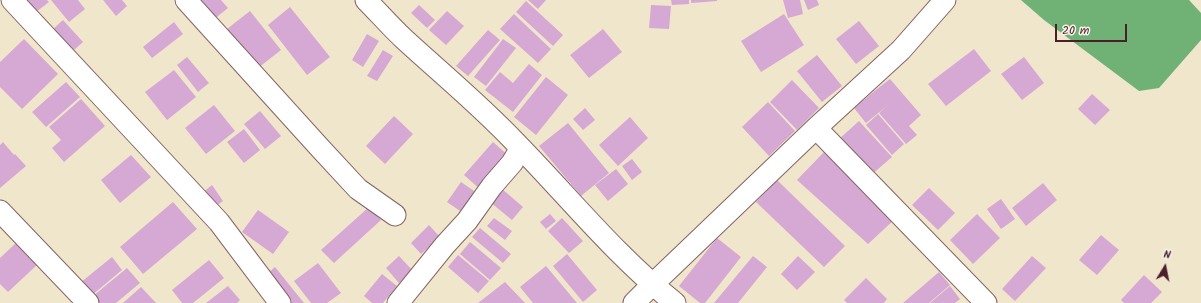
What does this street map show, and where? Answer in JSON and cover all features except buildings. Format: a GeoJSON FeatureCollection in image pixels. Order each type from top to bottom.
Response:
{"type":"FeatureCollection","features":[{"type":"Feature","properties":{"kind":"street"},"geometry":{"type":"LineString","coordinates":[[12,0],[218,222],[280,303]]}},
{"type":"Feature","properties":{"kind":"street"},"geometry":{"type":"LineString","coordinates":[[186,0],[314,143],[358,189],[395,215]]}},
{"type":"Feature","properties":{"kind":"street"},"geometry":{"type":"LineString","coordinates":[[366,0],[403,38],[454,83],[521,148],[615,250],[652,285],[675,303]]}},
{"type":"Feature","properties":{"kind":"street"},"geometry":{"type":"LineString","coordinates":[[634,303],[816,128],[902,50],[945,0]]}},
{"type":"Feature","properties":{"kind":"street"},"geometry":{"type":"LineString","coordinates":[[816,128],[986,303]]}},
{"type":"Feature","properties":{"kind":"street"},"geometry":{"type":"LineString","coordinates":[[398,303],[445,244],[467,221],[492,186],[512,163],[521,148]]}},
{"type":"Feature","properties":{"kind":"street"},"geometry":{"type":"LineString","coordinates":[[0,211],[88,303]]}},
{"type":"Feature","properties":{"kind":"green space"},"geometry":{"type":"Polygon","coordinates":[[[1021,0],[1189,0],[1201,13],[1201,40],[1159,88],[1139,91],[1044,20],[1021,0]]]}}]}
